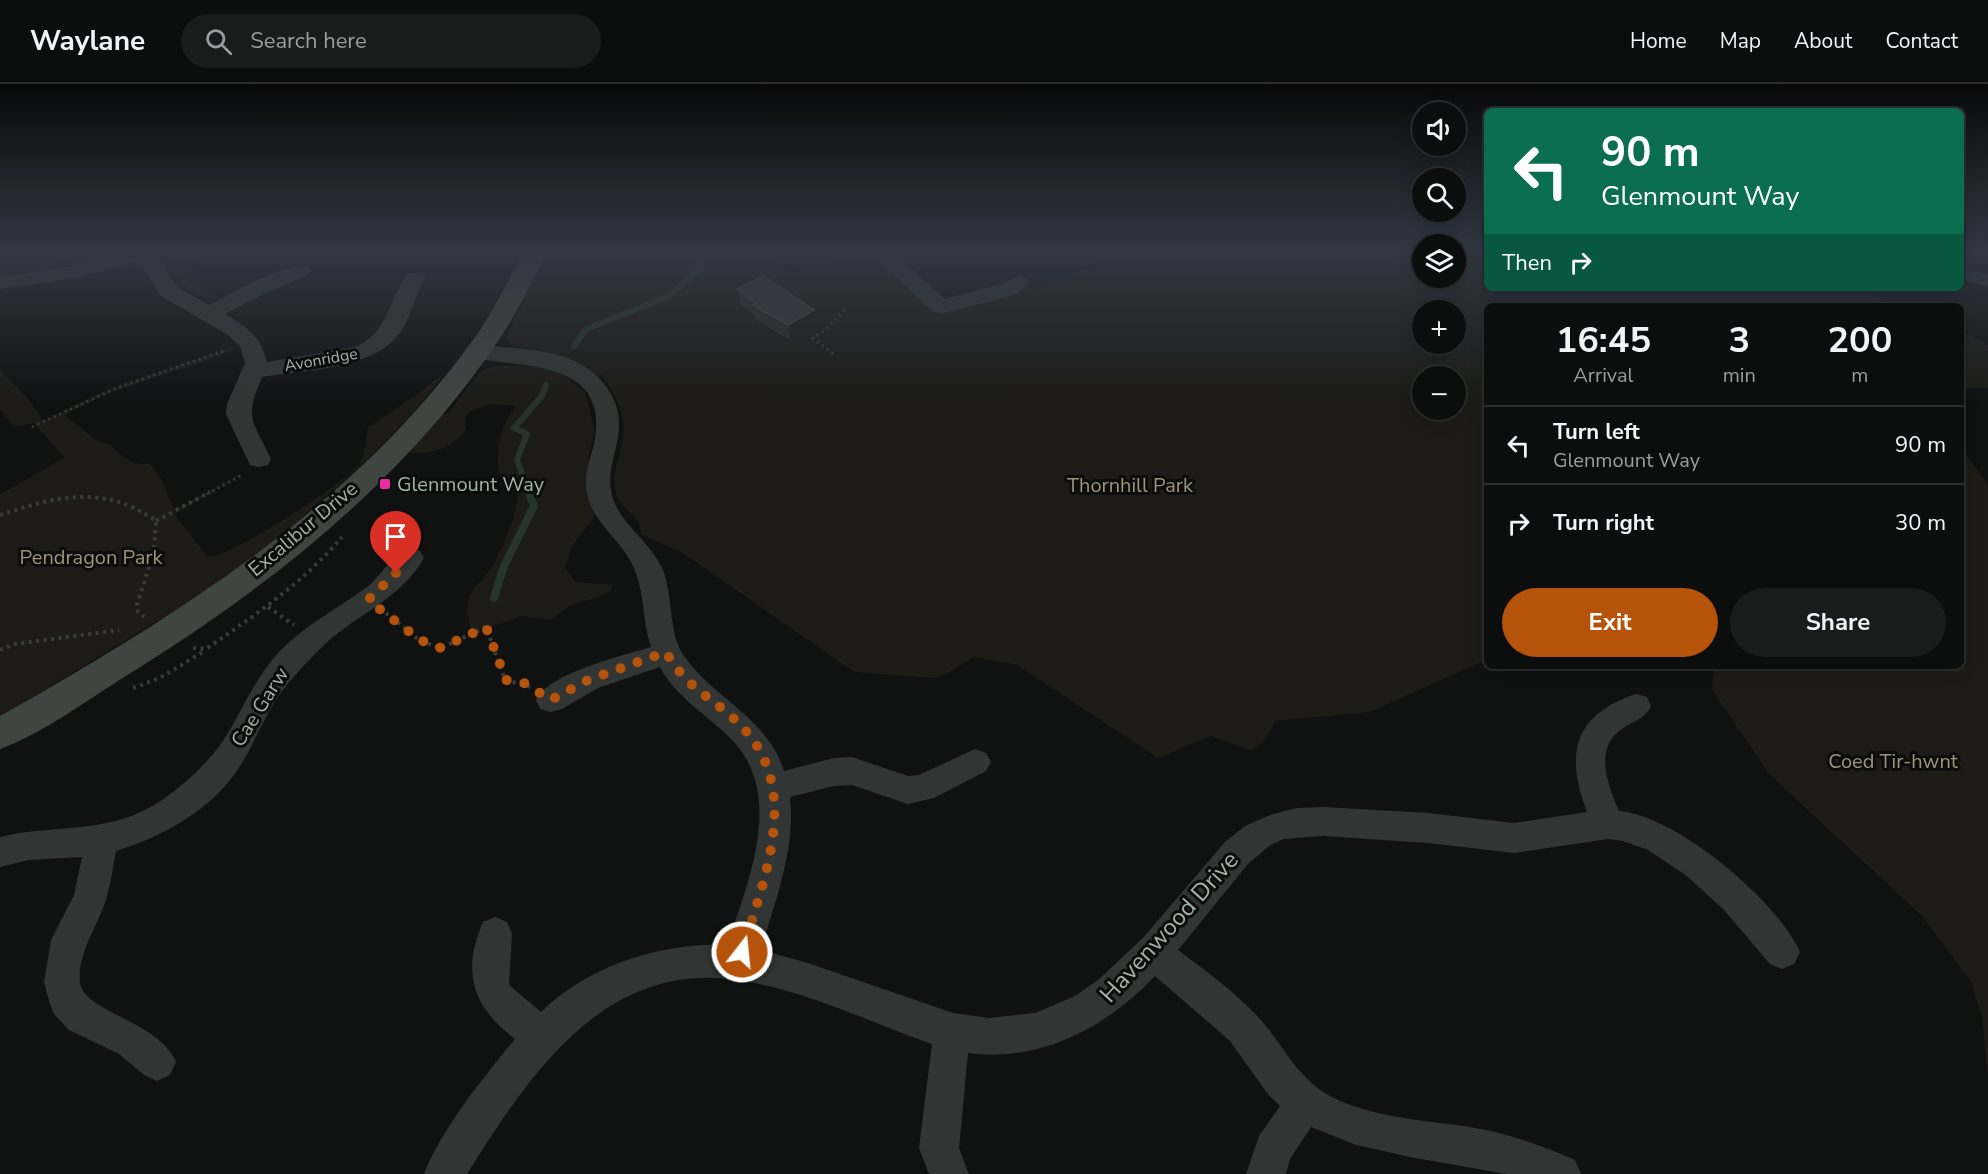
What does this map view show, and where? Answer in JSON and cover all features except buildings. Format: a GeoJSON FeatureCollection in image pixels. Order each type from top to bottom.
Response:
{"type":"FeatureCollection","features":[{"type":"Feature","properties":{"kind":"street","name":"Avonridge"},"geometry":{"type":"LineString","coordinates":[[188,302],[236,330],[251,344],[255,354],[254,371],[374,349],[391,334],[401,302]]}},
{"type":"Feature","properties":{"kind":"street"},"geometry":{"type":"LineString","coordinates":[[209,314],[232,302]]}},
{"type":"Feature","properties":{"kind":"street","name":"Excalibur Drive"},"geometry":{"type":"LineString","coordinates":[[0,734],[158,640],[294,540],[346,496],[427,416],[477,352],[509,302]]}},
{"type":"Feature","properties":{"kind":"street"},"geometry":{"type":"LineString","coordinates":[[935,302],[941,307],[961,302]]}},
{"type":"Feature","properties":{"kind":"street"},"geometry":{"type":"LineString","coordinates":[[477,352],[540,360],[567,367],[584,378],[596,392],[604,404],[609,426],[606,453],[597,479],[599,495],[610,517],[636,544],[649,570],[666,652],[690,685],[730,716],[754,741],[762,754],[774,787],[775,820],[772,844],[739,963]]}},
{"type":"Feature","properties":{"kind":"street"},"geometry":{"type":"LineString","coordinates":[[254,371],[239,404],[238,414],[259,459]]}},
{"type":"Feature","properties":{"kind":"street","name":"Cae Garw"},"geometry":{"type":"LineString","coordinates":[[0,852],[29,845],[102,841],[125,834],[172,811],[214,777],[241,739],[275,676],[314,638],[368,600],[389,582],[410,558]]}},
{"type":"Feature","properties":{"kind":"street"},"geometry":{"type":"LineString","coordinates":[[551,700],[588,680],[666,652]]}},
{"type":"Feature","properties":{"kind":"street"},"geometry":{"type":"LineString","coordinates":[[1608,824],[1589,768],[1590,752],[1596,737],[1607,723],[1636,706]]}},
{"type":"Feature","properties":{"kind":"street"},"geometry":{"type":"LineString","coordinates":[[774,787],[834,772],[852,771],[908,790],[923,788],[975,762]]}},
{"type":"Feature","properties":{"kind":"street","name":"Havenwood Drive"},"geometry":{"type":"LineString","coordinates":[[444,1174],[492,1098],[542,1036],[592,995],[634,974],[692,962],[739,963],[809,982],[952,1033],[989,1038],[1016,1034],[1059,1024],[1080,1016],[1117,990],[1242,847],[1272,828],[1293,822],[1314,820],[1519,838],[1548,836],[1591,824],[1608,824],[1637,829],[1692,859],[1764,927],[1782,952]]}},
{"type":"Feature","properties":{"kind":"street"},"geometry":{"type":"LineString","coordinates":[[102,841],[90,898],[69,940],[62,982],[67,1001],[82,1017],[132,1041],[157,1062]]}},
{"type":"Feature","properties":{"kind":"street"},"geometry":{"type":"LineString","coordinates":[[495,934],[489,973],[490,989],[496,999],[542,1036]]}},
{"type":"Feature","properties":{"kind":"street"},"geometry":{"type":"LineString","coordinates":[[1152,951],[1246,1030],[1274,1072],[1305,1103],[1353,1125],[1383,1133],[1476,1146],[1540,1163],[1561,1174]]}},
{"type":"Feature","properties":{"kind":"street"},"geometry":{"type":"LineString","coordinates":[[949,1173],[939,1148],[952,1033]]}},
{"type":"Feature","properties":{"kind":"street"},"geometry":{"type":"LineString","coordinates":[[1266,1174],[1273,1150],[1305,1103]]}},
{"type":"Feature","properties":{"kind":"path"},"geometry":{"type":"LineString","coordinates":[[833,354],[813,338],[825,330],[845,309]]}},
{"type":"Feature","properties":{"kind":"path"},"geometry":{"type":"LineString","coordinates":[[32,427],[127,384],[232,349]]}},
{"type":"Feature","properties":{"kind":"path"},"geometry":{"type":"LineString","coordinates":[[156,521],[242,475]]}},
{"type":"Feature","properties":{"kind":"path"},"geometry":{"type":"LineString","coordinates":[[0,515],[51,500],[83,495],[100,496],[138,509],[156,521]]}},
{"type":"Feature","properties":{"kind":"path"},"geometry":{"type":"LineString","coordinates":[[146,618],[138,612],[137,605],[154,551],[156,521]]}},
{"type":"Feature","properties":{"kind":"path"},"geometry":{"type":"LineString","coordinates":[[368,600],[420,640],[441,648],[486,627],[506,680],[524,683],[551,700]]}},
{"type":"Feature","properties":{"kind":"path"},"geometry":{"type":"LineString","coordinates":[[0,650],[15,644],[131,628]]}},
{"type":"Feature","properties":{"kind":"green space","name":"Thornhill Park"},"geometry":{"type":"Polygon","coordinates":[[[524,302],[923,302],[934,313],[940,314],[953,304],[961,302],[1412,302],[1412,354],[1466,354],[1466,302],[1889,303],[1484,303],[1484,661],[1370,712],[1275,721],[1264,742],[1251,750],[1211,736],[1158,758],[1017,665],[974,657],[948,673],[933,678],[854,672],[680,551],[642,535],[639,523],[619,501],[614,484],[624,428],[617,401],[602,375],[594,376],[571,367],[565,377],[585,392],[595,432],[588,458],[596,514],[571,548],[565,567],[576,582],[613,585],[610,592],[566,608],[552,620],[522,616],[491,627],[471,629],[467,614],[469,595],[491,569],[514,517],[518,496],[501,476],[498,456],[503,429],[516,406],[491,404],[469,412],[465,420],[466,429],[454,442],[442,449],[411,453],[407,445],[437,415],[448,413],[480,372],[506,365],[549,366],[552,358],[547,352],[512,346],[506,337],[524,302]]]}},
{"type":"Feature","properties":{"kind":"green space"},"geometry":{"type":"Polygon","coordinates":[[[1964,333],[1988,345],[1988,388],[1964,388],[1964,333]]]}},
{"type":"Feature","properties":{"kind":"green space","name":"Pendragon Park"},"geometry":{"type":"Polygon","coordinates":[[[232,347],[233,351],[107,394],[64,415],[96,440],[110,445],[124,458],[139,464],[150,464],[162,480],[174,509],[237,478],[174,514],[208,557],[220,554],[262,532],[335,485],[360,463],[368,427],[418,394],[446,371],[403,423],[351,475],[241,566],[226,575],[170,621],[159,620],[0,717],[0,494],[65,458],[34,423],[14,427],[0,410],[0,370],[29,400],[43,421],[104,391],[232,347]]]}},
{"type":"Feature","properties":{"kind":"green space","name":"Coed Tir-hwnt"},"geometry":{"type":"Polygon","coordinates":[[[1964,452],[1988,484],[1988,1080],[1982,1016],[1971,982],[1923,917],[1769,774],[1712,690],[1714,669],[1964,669],[1964,452]]]}},
{"type":"Feature","properties":{"kind":"waterway"},"geometry":{"type":"LineString","coordinates":[[574,346],[586,329],[654,302]]}},
{"type":"Feature","properties":{"kind":"waterway"},"geometry":{"type":"LineString","coordinates":[[529,494],[517,460],[527,434],[514,428],[542,396],[546,385]]}},
{"type":"Feature","properties":{"kind":"waterway"},"geometry":{"type":"LineString","coordinates":[[494,598],[504,566],[534,506],[529,492]]}},
{"type":"Feature","properties":{"kind":"place","name":"Glenmount Way"},"geometry":{"type":"Point","coordinates":[385,484]}},
{"type":"Feature","properties":{"kind":"route"},"geometry":{"type":"LineString","coordinates":[[396,573],[378,593],[368,600],[403,624],[420,640],[441,648],[486,627],[506,680],[524,683],[551,700],[588,680],[666,652],[690,685],[744,729],[762,754],[769,772],[774,787],[775,820],[765,874],[742,952]]}}]}
